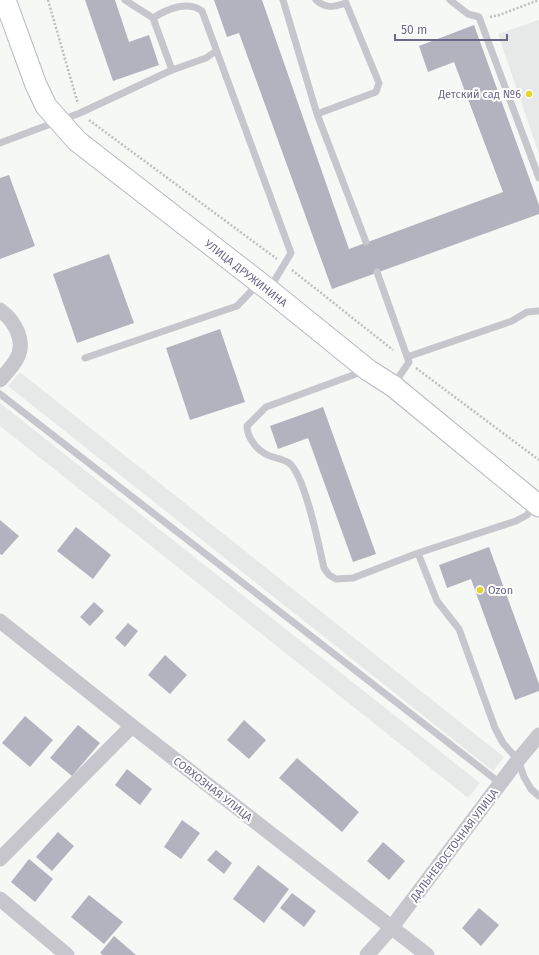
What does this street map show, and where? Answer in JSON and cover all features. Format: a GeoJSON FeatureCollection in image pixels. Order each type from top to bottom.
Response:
{"type":"FeatureCollection","features":[{"type":"Feature","properties":{"kind":"main road","name":"УЛИЦА ДРУЖИНИНА"},"geometry":{"type":"LineString","coordinates":[[5,0],[36,85],[46,106],[77,141],[264,286],[368,370],[393,386],[538,505]]}},
{"type":"Feature","properties":{"kind":"street"},"geometry":{"type":"LineString","coordinates":[[0,310],[14,323],[19,334],[17,359],[0,380]]}},
{"type":"Feature","properties":{"kind":"street","name":"СОВХОЗНАЯ УЛИЦА"},"geometry":{"type":"LineString","coordinates":[[0,621],[132,726],[427,955]]}},
{"type":"Feature","properties":{"kind":"street"},"geometry":{"type":"LineString","coordinates":[[0,859],[132,726]]}},
{"type":"Feature","properties":{"kind":"street","name":"ДАЛЬНЕВОСТОЧНАЯ УЛИЦА"},"geometry":{"type":"LineString","coordinates":[[367,955],[392,928],[500,783],[539,735]]}},
{"type":"Feature","properties":{"kind":"street"},"geometry":{"type":"LineString","coordinates":[[0,899],[67,955]]}},
{"type":"Feature","properties":{"kind":"lane"},"geometry":{"type":"LineString","coordinates":[[124,0],[153,18],[172,70]]}},
{"type":"Feature","properties":{"kind":"lane"},"geometry":{"type":"LineString","coordinates":[[283,0],[317,114],[366,242]]}},
{"type":"Feature","properties":{"kind":"lane"},"geometry":{"type":"LineString","coordinates":[[316,0],[322,5],[333,7],[354,0]]}},
{"type":"Feature","properties":{"kind":"lane"},"geometry":{"type":"LineString","coordinates":[[450,0],[468,14],[479,17],[539,178]]}},
{"type":"Feature","properties":{"kind":"lane"},"geometry":{"type":"LineString","coordinates":[[85,358],[237,306],[264,286],[285,265],[292,253],[202,11],[194,2],[181,4],[167,9],[153,18]]}},
{"type":"Feature","properties":{"kind":"lane"},"geometry":{"type":"LineString","coordinates":[[317,114],[376,92],[379,89],[379,83],[346,3]]}},
{"type":"Feature","properties":{"kind":"lane"},"geometry":{"type":"LineString","coordinates":[[0,143],[80,113],[172,70],[206,58],[216,51]]}},
{"type":"Feature","properties":{"kind":"lane"},"geometry":{"type":"LineString","coordinates":[[377,272],[408,359]]}},
{"type":"Feature","properties":{"kind":"lane"},"geometry":{"type":"LineString","coordinates":[[393,386],[408,359],[512,321],[527,312],[539,311]]}},
{"type":"Feature","properties":{"kind":"lane"},"geometry":{"type":"LineString","coordinates":[[368,370],[266,407],[247,426],[247,433],[262,453],[289,463],[298,474],[308,503],[324,568],[329,575],[336,579],[353,578],[418,553],[516,521],[527,515],[538,505]]}},
{"type":"Feature","properties":{"kind":"lane"},"geometry":{"type":"LineString","coordinates":[[0,394],[500,783]]}},
{"type":"Feature","properties":{"kind":"lane"},"geometry":{"type":"LineString","coordinates":[[418,553],[437,602],[459,629],[495,728],[503,743],[518,760],[524,777],[531,789],[539,796]]}},
{"type":"Feature","properties":{"kind":"path"},"geometry":{"type":"LineString","coordinates":[[48,0],[80,113],[285,265],[539,460]]}},
{"type":"Feature","properties":{"kind":"path"},"geometry":{"type":"LineString","coordinates":[[479,17],[499,15],[539,0]]}},
{"type":"Feature","properties":{"kind":"shaded area","name":"Детский сад №6"},"geometry":{"type":"Polygon","coordinates":[[[539,20],[539,154],[498,34],[539,20]]]}},
{"type":"Feature","properties":{"kind":"shaded area"},"geometry":{"type":"Polygon","coordinates":[[[20,372],[504,757],[493,771],[8,386],[20,372]]]}},
{"type":"Feature","properties":{"kind":"shaded area"},"geometry":{"type":"Polygon","coordinates":[[[0,403],[480,783],[468,798],[0,426],[0,403]]]}},
{"type":"Feature","properties":{"kind":"building"},"geometry":{"type":"Polygon","coordinates":[[[85,0],[115,0],[129,42],[149,35],[159,65],[113,81],[85,0]]]}},
{"type":"Feature","properties":{"kind":"building"},"geometry":{"type":"Polygon","coordinates":[[[214,0],[262,0],[349,249],[503,192],[454,62],[428,72],[419,46],[474,25],[539,205],[539,214],[332,289],[239,33],[227,37],[214,0]]]}},
{"type":"Feature","properties":{"kind":"building"},"geometry":{"type":"Polygon","coordinates":[[[9,175],[35,246],[0,259],[0,178],[9,175]]]}},
{"type":"Feature","properties":{"kind":"building"},"geometry":{"type":"Polygon","coordinates":[[[109,254],[134,323],[77,343],[53,274],[109,254]]]}},
{"type":"Feature","properties":{"kind":"building"},"geometry":{"type":"Polygon","coordinates":[[[220,329],[245,402],[190,420],[166,348],[220,329]]]}},
{"type":"Feature","properties":{"kind":"building"},"geometry":{"type":"Polygon","coordinates":[[[323,407],[376,554],[353,562],[308,438],[278,449],[270,426],[323,407]]]}},
{"type":"Feature","properties":{"kind":"building"},"geometry":{"type":"Polygon","coordinates":[[[0,520],[19,536],[2,555],[0,554],[0,520]]]}},
{"type":"Feature","properties":{"kind":"building"},"geometry":{"type":"Polygon","coordinates":[[[76,527],[111,555],[93,579],[57,551],[76,527]]]}},
{"type":"Feature","properties":{"kind":"building"},"geometry":{"type":"Polygon","coordinates":[[[489,547],[539,684],[539,691],[515,700],[471,579],[447,588],[439,565],[489,547]]]}},
{"type":"Feature","properties":{"kind":"building"},"geometry":{"type":"Polygon","coordinates":[[[94,602],[104,611],[90,626],[80,617],[94,602]]]}},
{"type":"Feature","properties":{"kind":"building"},"geometry":{"type":"Polygon","coordinates":[[[128,623],[138,631],[125,647],[115,638],[128,623]]]}},
{"type":"Feature","properties":{"kind":"building"},"geometry":{"type":"Polygon","coordinates":[[[165,655],[187,675],[170,694],[148,675],[165,655]]]}},
{"type":"Feature","properties":{"kind":"building"},"geometry":{"type":"Polygon","coordinates":[[[25,716],[53,740],[30,767],[2,743],[25,716]]]}},
{"type":"Feature","properties":{"kind":"building"},"geometry":{"type":"Polygon","coordinates":[[[244,720],[266,740],[249,759],[227,740],[244,720]]]}},
{"type":"Feature","properties":{"kind":"building"},"geometry":{"type":"Polygon","coordinates":[[[78,725],[100,743],[72,776],[50,758],[78,725]]]}},
{"type":"Feature","properties":{"kind":"building"},"geometry":{"type":"Polygon","coordinates":[[[297,758],[359,812],[342,832],[279,778],[297,758]]]}},
{"type":"Feature","properties":{"kind":"building"},"geometry":{"type":"Polygon","coordinates":[[[127,769],[152,789],[140,805],[115,785],[127,769]]]}},
{"type":"Feature","properties":{"kind":"building"},"geometry":{"type":"Polygon","coordinates":[[[182,820],[200,833],[181,859],[164,847],[182,820]]]}},
{"type":"Feature","properties":{"kind":"building"},"geometry":{"type":"Polygon","coordinates":[[[58,832],[74,846],[52,871],[36,857],[58,832]]]}},
{"type":"Feature","properties":{"kind":"building"},"geometry":{"type":"Polygon","coordinates":[[[383,842],[405,861],[389,880],[367,861],[383,842]]]}},
{"type":"Feature","properties":{"kind":"building"},"geometry":{"type":"Polygon","coordinates":[[[216,850],[232,863],[224,874],[207,860],[216,850]]]}},
{"type":"Feature","properties":{"kind":"building"},"geometry":{"type":"Polygon","coordinates":[[[29,859],[53,879],[35,902],[11,882],[29,859]]]}},
{"type":"Feature","properties":{"kind":"building"},"geometry":{"type":"Polygon","coordinates":[[[258,865],[289,889],[264,923],[233,899],[258,865]]]}},
{"type":"Feature","properties":{"kind":"building"},"geometry":{"type":"Polygon","coordinates":[[[292,893],[316,911],[304,927],[280,908],[292,893]]]}},
{"type":"Feature","properties":{"kind":"building"},"geometry":{"type":"Polygon","coordinates":[[[89,895],[123,922],[104,944],[71,917],[89,895]]]}},
{"type":"Feature","properties":{"kind":"building"},"geometry":{"type":"Polygon","coordinates":[[[479,908],[499,925],[481,946],[462,928],[479,908]]]}},
{"type":"Feature","properties":{"kind":"building"},"geometry":{"type":"Polygon","coordinates":[[[114,936],[136,955],[103,955],[100,953],[114,936]]]}},
{"type":"Feature","properties":{"kind":"place","name":"Детский сад №6"},"geometry":{"type":"Point","coordinates":[529,94]}},
{"type":"Feature","properties":{"kind":"place","name":"Ozon"},"geometry":{"type":"Point","coordinates":[480,590]}}]}
